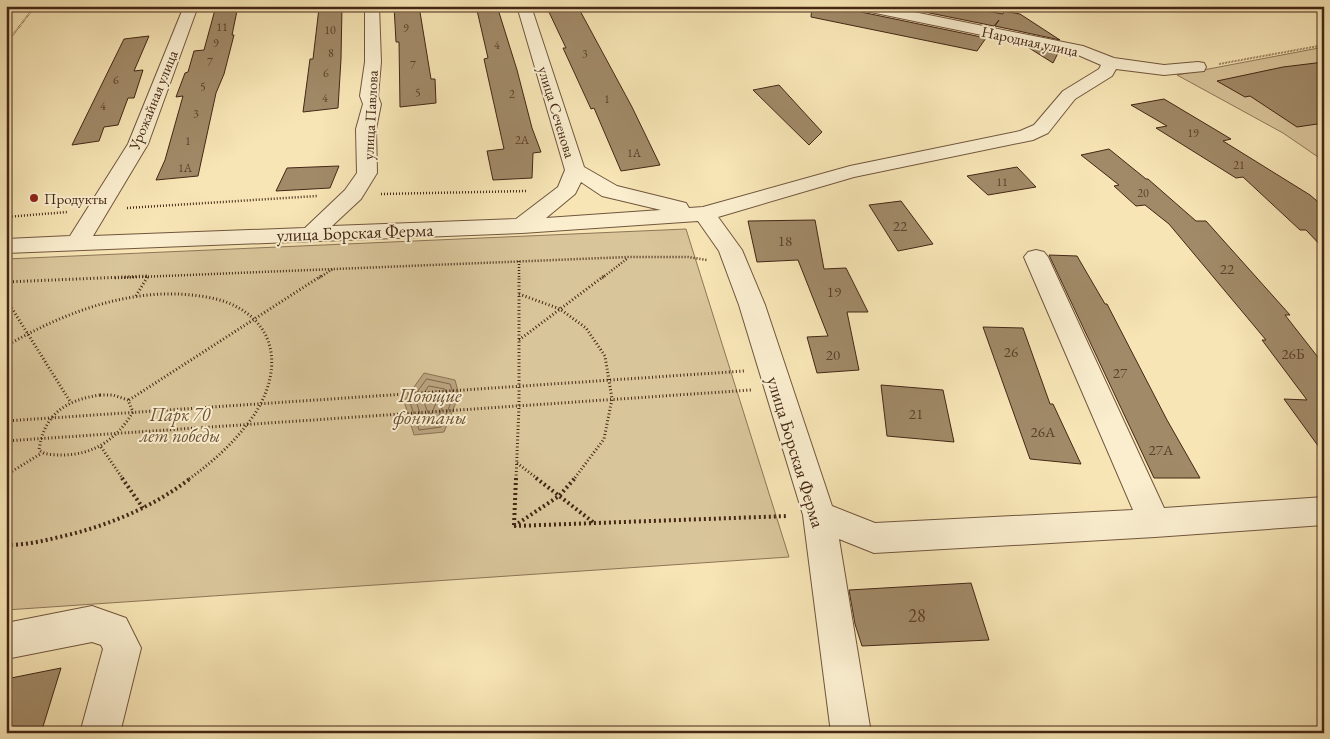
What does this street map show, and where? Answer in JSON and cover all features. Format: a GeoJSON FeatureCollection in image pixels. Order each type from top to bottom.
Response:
{"type":"FeatureCollection","features":[{"type":"Feature","properties":{"kind":"street","name":"Урожайная улица"},"geometry":{"type":"LineString","coordinates":[[78,242],[138,144],[191,6]]}},
{"type":"Feature","properties":{"kind":"street","name":"улица Павлова"},"geometry":{"type":"LineString","coordinates":[[312,233],[354,194],[367,173],[366,129],[372,104],[369,96],[373,62],[372,6]]}},
{"type":"Feature","properties":{"kind":"street","name":"улица Сеченова"},"geometry":{"type":"LineString","coordinates":[[524,6],[571,180]]}},
{"type":"Feature","properties":{"kind":"street","name":"Народная улица"},"geometry":{"type":"LineString","coordinates":[[861,6],[1083,52],[1110,63],[1164,70],[1198,67]]}},
{"type":"Feature","properties":{"kind":"street","name":"улица Борская Ферма"},"geometry":{"type":"LineString","coordinates":[[6,246],[522,226],[704,214],[850,172],[1026,136],[1041,129],[1069,95],[1106,72],[1110,63]]}},
{"type":"Feature","properties":{"kind":"street"},"geometry":{"type":"LineString","coordinates":[[522,226],[571,180],[704,214]]}},
{"type":"Feature","properties":{"kind":"street","name":"улица Борская Ферма"},"geometry":{"type":"LineString","coordinates":[[704,214],[730,250],[752,305],[819,514],[851,733]]}},
{"type":"Feature","properties":{"kind":"street"},"geometry":{"type":"LineString","coordinates":[[1036,257],[1154,524]]}},
{"type":"Feature","properties":{"kind":"street"},"geometry":{"type":"LineString","coordinates":[[819,514],[874,538],[1154,524],[1324,511]]}},
{"type":"Feature","properties":{"kind":"street"},"geometry":{"type":"LineString","coordinates":[[6,641],[92,624],[113,631],[122,648],[100,733]]}},
{"type":"Feature","properties":{"kind":"path"},"geometry":{"type":"LineString","coordinates":[[6,44],[35,6]]}},
{"type":"Feature","properties":{"kind":"path"},"geometry":{"type":"LineString","coordinates":[[1198,67],[1324,45]]}},
{"type":"Feature","properties":{"kind":"path"},"geometry":{"type":"LineString","coordinates":[[6,217],[354,194],[471,193],[571,180]]}},
{"type":"Feature","properties":{"kind":"path"},"geometry":{"type":"LineString","coordinates":[[518,340],[628,257]]}},
{"type":"Feature","properties":{"kind":"path"},"geometry":{"type":"LineString","coordinates":[[6,282],[628,257],[688,257],[736,265]]}},
{"type":"Feature","properties":{"kind":"path"},"geometry":{"type":"LineString","coordinates":[[514,526],[519,406],[519,261]]}},
{"type":"Feature","properties":{"kind":"path"},"geometry":{"type":"LineString","coordinates":[[128,400],[334,268]]}},
{"type":"Feature","properties":{"kind":"path"},"geometry":{"type":"LineString","coordinates":[[136,296],[148,275]]}},
{"type":"Feature","properties":{"kind":"path"},"geometry":{"type":"LineString","coordinates":[[6,346],[27,333],[82,310],[136,296],[185,294],[226,301],[256,319],[270,342],[272,370],[261,404],[248,424],[205,468],[143,508],[81,533],[18,545],[6,545]]}},
{"type":"Feature","properties":{"kind":"path"},"geometry":{"type":"LineString","coordinates":[[514,526],[559,496],[579,474],[604,439],[612,399],[605,356],[586,328],[560,309],[519,294]]}},
{"type":"Feature","properties":{"kind":"path"},"geometry":{"type":"LineString","coordinates":[[6,299],[71,403]]}},
{"type":"Feature","properties":{"kind":"path"},"geometry":{"type":"LineString","coordinates":[[6,421],[608,380],[774,378]]}},
{"type":"Feature","properties":{"kind":"path"},"geometry":{"type":"LineString","coordinates":[[6,441],[612,399],[774,378]]}},
{"type":"Feature","properties":{"kind":"path"},"geometry":{"type":"LineString","coordinates":[[114,395],[128,400],[133,412],[120,433],[106,445],[84,453],[53,456],[42,453],[39,450],[39,439],[50,418],[71,403],[84,398],[114,395]]}},
{"type":"Feature","properties":{"kind":"path"},"geometry":{"type":"LineString","coordinates":[[101,447],[143,508]]}},
{"type":"Feature","properties":{"kind":"path"},"geometry":{"type":"LineString","coordinates":[[6,475],[42,453]]}},
{"type":"Feature","properties":{"kind":"path"},"geometry":{"type":"LineString","coordinates":[[516,463],[594,523]]}},
{"type":"Feature","properties":{"kind":"path"},"geometry":{"type":"LineString","coordinates":[[514,526],[819,514]]}},
{"type":"Feature","properties":{"kind":"green space"},"geometry":{"type":"Polygon","coordinates":[[[1324,47],[1324,161],[1283,133],[1177,75],[1324,47]]]}},
{"type":"Feature","properties":{"kind":"green space","name":"Парк 70 лет победы"},"geometry":{"type":"Polygon","coordinates":[[[686,229],[789,557],[6,610],[6,259],[686,229]]]}},
{"type":"Feature","properties":{"kind":"water","name":"Поющие фонтаны"},"geometry":{"type":"Polygon","coordinates":[[[424,373],[455,380],[459,395],[444,432],[414,435],[404,401],[424,373]]]}},
{"type":"Feature","properties":{"kind":"building"},"geometry":{"type":"Polygon","coordinates":[[[216,6],[238,6],[232,35],[234,35],[224,74],[216,93],[198,176],[156,180],[165,160],[183,96],[176,97],[185,73],[188,72],[194,51],[204,50],[216,6]]]}},
{"type":"Feature","properties":{"kind":"building"},"geometry":{"type":"Polygon","coordinates":[[[342,6],[338,108],[303,112],[310,59],[313,59],[319,8],[342,6]]]}},
{"type":"Feature","properties":{"kind":"building"},"geometry":{"type":"Polygon","coordinates":[[[394,6],[419,6],[431,79],[435,79],[436,103],[400,107],[399,42],[396,42],[394,6]]]}},
{"type":"Feature","properties":{"kind":"building"},"geometry":{"type":"Polygon","coordinates":[[[476,6],[497,6],[517,70],[532,128],[541,152],[533,153],[532,178],[493,180],[487,151],[504,149],[484,59],[488,58],[476,6]]]}},
{"type":"Feature","properties":{"kind":"building"},"geometry":{"type":"Polygon","coordinates":[[[812,6],[852,6],[861,12],[986,38],[977,51],[811,17],[812,6]]]}},
{"type":"Feature","properties":{"kind":"building"},"geometry":{"type":"Polygon","coordinates":[[[895,6],[958,6],[1003,14],[1004,11],[1020,14],[1060,40],[995,26],[999,20],[994,26],[895,6]]]}},
{"type":"Feature","properties":{"kind":"building"},"geometry":{"type":"Polygon","coordinates":[[[578,7],[632,107],[660,165],[621,171],[594,108],[591,109],[563,48],[566,48],[548,10],[578,7]]]}},
{"type":"Feature","properties":{"kind":"building"},"geometry":{"type":"Polygon","coordinates":[[[149,36],[134,71],[143,70],[134,98],[128,98],[118,125],[104,127],[99,141],[72,145],[124,39],[149,36]]]}},
{"type":"Feature","properties":{"kind":"building"},"geometry":{"type":"Polygon","coordinates":[[[1026,46],[1058,53],[1053,63],[1026,46]]]}},
{"type":"Feature","properties":{"kind":"building"},"geometry":{"type":"Polygon","coordinates":[[[1324,62],[1324,123],[1297,127],[1250,96],[1245,97],[1217,81],[1283,67],[1324,62]]]}},
{"type":"Feature","properties":{"kind":"building"},"geometry":{"type":"Polygon","coordinates":[[[779,85],[822,132],[809,145],[753,90],[779,85]]]}},
{"type":"Feature","properties":{"kind":"building"},"geometry":{"type":"Polygon","coordinates":[[[1164,99],[1231,139],[1223,141],[1310,195],[1324,207],[1324,249],[1306,230],[1300,230],[1243,177],[1236,178],[1156,128],[1167,126],[1131,105],[1164,99]]]}},
{"type":"Feature","properties":{"kind":"building"},"geometry":{"type":"Polygon","coordinates":[[[1109,149],[1148,179],[1196,221],[1206,221],[1290,315],[1285,315],[1324,365],[1324,454],[1284,399],[1307,400],[1262,340],[1266,340],[1169,224],[1145,205],[1136,206],[1114,186],[1119,185],[1081,155],[1109,149]]]}},
{"type":"Feature","properties":{"kind":"building"},"geometry":{"type":"Polygon","coordinates":[[[339,166],[330,188],[276,191],[287,168],[339,166]]]}},
{"type":"Feature","properties":{"kind":"building"},"geometry":{"type":"Polygon","coordinates":[[[1017,167],[1036,187],[988,195],[967,176],[1017,167]]]}},
{"type":"Feature","properties":{"kind":"building"},"geometry":{"type":"Polygon","coordinates":[[[901,201],[933,244],[898,251],[869,205],[901,201]]]}},
{"type":"Feature","properties":{"kind":"building"},"geometry":{"type":"Polygon","coordinates":[[[815,220],[824,269],[846,268],[868,312],[847,312],[859,370],[817,373],[807,337],[828,336],[798,260],[757,262],[748,221],[815,220]]]}},
{"type":"Feature","properties":{"kind":"building"},"geometry":{"type":"Polygon","coordinates":[[[1049,255],[1077,256],[1105,304],[1107,304],[1167,420],[1200,478],[1154,478],[1049,255]]]}},
{"type":"Feature","properties":{"kind":"building"},"geometry":{"type":"Polygon","coordinates":[[[983,327],[1023,328],[1050,404],[1053,404],[1081,464],[1030,459],[983,327]]]}},
{"type":"Feature","properties":{"kind":"building"},"geometry":{"type":"Polygon","coordinates":[[[881,385],[943,390],[954,442],[887,436],[881,385]]]}},
{"type":"Feature","properties":{"kind":"building"},"geometry":{"type":"Polygon","coordinates":[[[971,583],[989,640],[862,646],[855,624],[849,590],[971,583]]]}},
{"type":"Feature","properties":{"kind":"building"},"geometry":{"type":"Polygon","coordinates":[[[61,668],[41,733],[6,733],[6,679],[61,668]]]}},
{"type":"Feature","properties":{"kind":"railway"},"geometry":{"type":"LineString","coordinates":[[1320,6],[1324,7]]}},
{"type":"Feature","properties":{"kind":"place","name":"Продукты"},"geometry":{"type":"Point","coordinates":[34,198]}}]}
